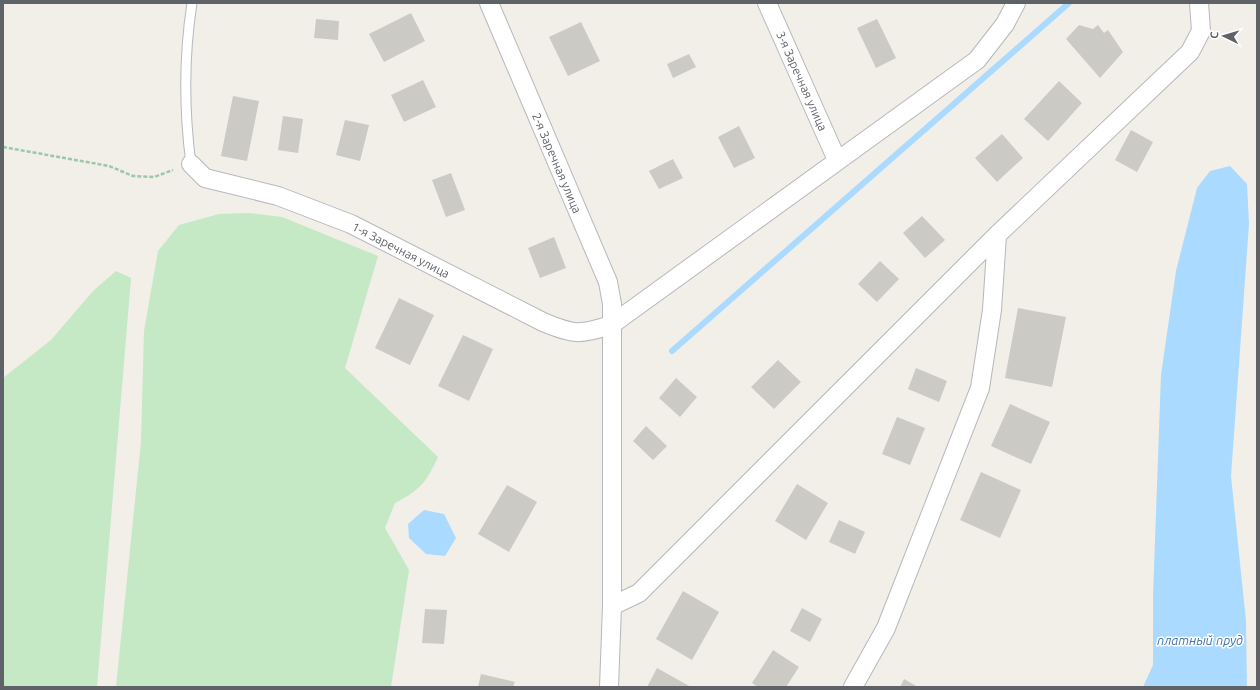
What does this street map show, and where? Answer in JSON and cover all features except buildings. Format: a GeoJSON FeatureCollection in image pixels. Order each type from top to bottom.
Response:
{"type":"FeatureCollection","features":[{"type":"Feature","properties":{"kind":"street","name":"2-я Заречная улица"},"geometry":{"type":"LineString","coordinates":[[489,3],[608,282],[612,304],[612,606],[609,687]]}},
{"type":"Feature","properties":{"kind":"street","name":"3-я Заречная улица"},"geometry":{"type":"LineString","coordinates":[[767,3],[837,160]]}},
{"type":"Feature","properties":{"kind":"street","name":"1-я Заречная улица"},"geometry":{"type":"LineString","coordinates":[[191,164],[205,178],[278,196],[351,224],[543,322],[565,331],[586,333],[611,325],[977,60],[1005,24],[1016,3]]}},
{"type":"Feature","properties":{"kind":"street"},"geometry":{"type":"LineString","coordinates":[[612,606],[639,593],[997,235],[1190,52],[1201,31],[1199,3]]}},
{"type":"Feature","properties":{"kind":"street"},"geometry":{"type":"LineString","coordinates":[[853,687],[886,628],[980,388],[992,310],[997,235]]}},
{"type":"Feature","properties":{"kind":"lane"},"geometry":{"type":"LineString","coordinates":[[191,164],[187,136],[187,33],[192,3]]}},
{"type":"Feature","properties":{"kind":"path"},"geometry":{"type":"LineString","coordinates":[[3,147],[109,166],[133,176],[154,177],[191,164]]}},
{"type":"Feature","properties":{"kind":"green space"},"geometry":{"type":"Polygon","coordinates":[[[249,213],[282,217],[378,256],[345,368],[438,457],[426,480],[411,494],[395,503],[385,528],[409,570],[391,687],[116,687],[141,442],[144,331],[158,251],[179,225],[219,214],[249,213]]]}},
{"type":"Feature","properties":{"kind":"green space"},"geometry":{"type":"Polygon","coordinates":[[[116,271],[131,278],[97,687],[3,687],[3,378],[51,340],[93,291],[116,271]]]}},
{"type":"Feature","properties":{"kind":"water","name":"платный пруд"},"geometry":{"type":"Polygon","coordinates":[[[1230,166],[1247,184],[1249,224],[1231,476],[1246,621],[1247,687],[1143,687],[1153,665],[1153,596],[1161,375],[1176,271],[1197,188],[1210,171],[1230,166]]]}},
{"type":"Feature","properties":{"kind":"water"},"geometry":{"type":"Polygon","coordinates":[[[424,510],[444,514],[456,538],[445,556],[426,554],[409,538],[408,524],[424,510]]]}},
{"type":"Feature","properties":{"kind":"waterway"},"geometry":{"type":"LineString","coordinates":[[672,351],[1069,3]]}}]}
